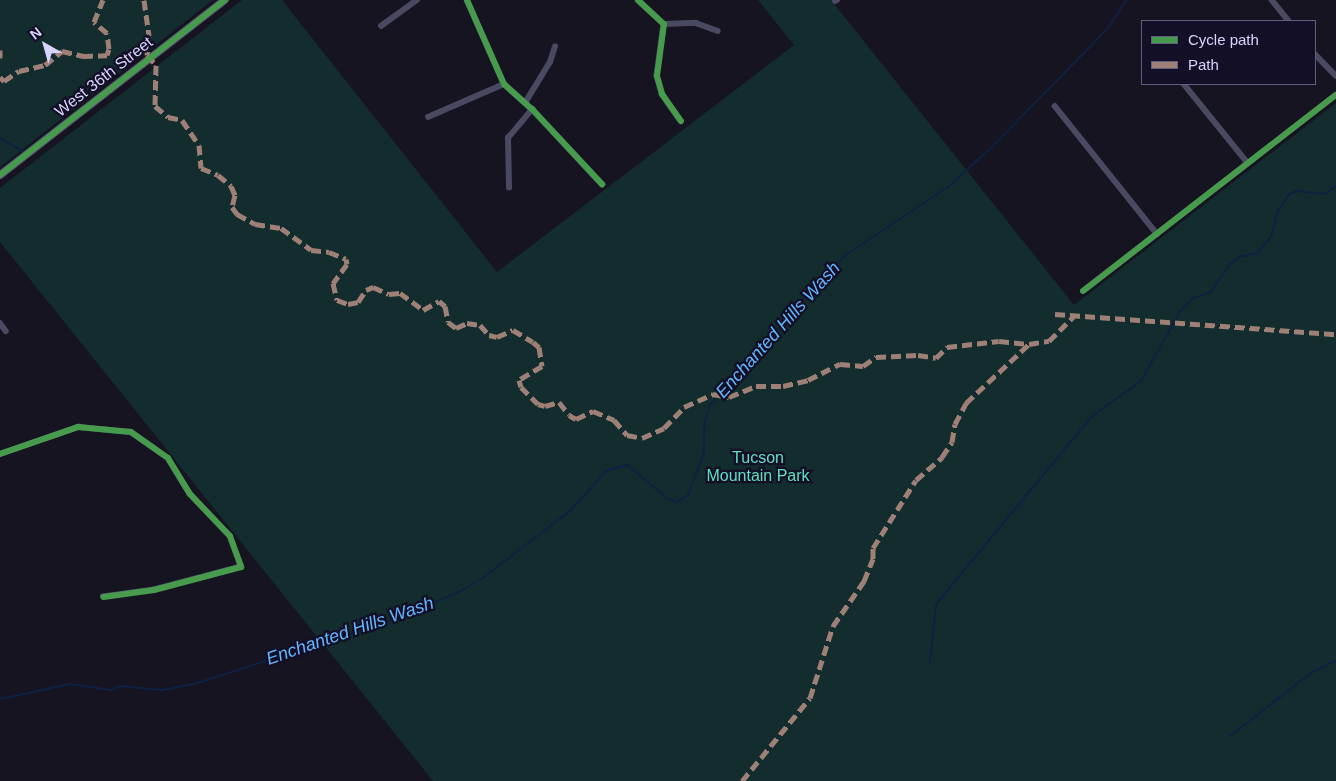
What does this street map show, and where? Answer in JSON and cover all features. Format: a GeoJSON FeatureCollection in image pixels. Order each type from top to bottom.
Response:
{"type":"FeatureCollection","features":[{"type":"Feature","properties":{"kind":"street","name":"West 36th Street"},"geometry":{"type":"LineString","coordinates":[[0,175],[225,0]]}},
{"type":"Feature","properties":{"kind":"street"},"geometry":{"type":"LineString","coordinates":[[382,26],[417,0]]}},
{"type":"Feature","properties":{"kind":"street"},"geometry":{"type":"LineString","coordinates":[[467,0],[504,84],[532,109],[602,184]]}},
{"type":"Feature","properties":{"kind":"street"},"geometry":{"type":"LineString","coordinates":[[638,0],[664,24],[696,22],[718,31]]}},
{"type":"Feature","properties":{"kind":"street"},"geometry":{"type":"LineString","coordinates":[[1272,0],[1289,20]]}},
{"type":"Feature","properties":{"kind":"street"},"geometry":{"type":"LineString","coordinates":[[664,24],[657,76],[662,94],[681,121]]}},
{"type":"Feature","properties":{"kind":"street"},"geometry":{"type":"LineString","coordinates":[[525,104],[550,62],[556,47]]}},
{"type":"Feature","properties":{"kind":"street"},"geometry":{"type":"LineString","coordinates":[[1316,55],[1336,76]]}},
{"type":"Feature","properties":{"kind":"street"},"geometry":{"type":"LineString","coordinates":[[428,116],[504,84]]}},
{"type":"Feature","properties":{"kind":"street"},"geometry":{"type":"LineString","coordinates":[[1185,85],[1248,164]]}},
{"type":"Feature","properties":{"kind":"street"},"geometry":{"type":"LineString","coordinates":[[1083,291],[1336,95]]}},
{"type":"Feature","properties":{"kind":"street"},"geometry":{"type":"LineString","coordinates":[[1055,106],[1157,234]]}},
{"type":"Feature","properties":{"kind":"street"},"geometry":{"type":"LineString","coordinates":[[509,188],[508,138],[532,109]]}},
{"type":"Feature","properties":{"kind":"street"},"geometry":{"type":"LineString","coordinates":[[0,323],[6,331]]}},
{"type":"Feature","properties":{"kind":"street"},"geometry":{"type":"LineString","coordinates":[[0,454],[78,428],[131,432],[168,458],[190,494],[230,536],[241,567],[154,590],[103,597]]}},
{"type":"Feature","properties":{"kind":"green space"},"geometry":{"type":"Polygon","coordinates":[[[0,0],[213,0],[0,167],[0,0]]]}},
{"type":"Feature","properties":{"kind":"green space","name":"Tucson Mountain Park"},"geometry":{"type":"Polygon","coordinates":[[[242,0],[282,0],[497,272],[794,45],[758,0],[831,0],[1074,305],[1336,103],[1336,781],[433,781],[0,242],[0,188],[242,0]]]}},
{"type":"Feature","properties":{"kind":"waterway","name":"Enchanted Hills Wash"},"geometry":{"type":"LineString","coordinates":[[0,699],[70,684],[111,690],[120,686],[162,690],[194,684],[401,617],[461,591],[484,577],[571,510],[606,471],[627,465],[667,498],[677,502],[688,495],[704,453],[704,425],[710,405],[749,366],[816,283],[846,255],[947,188],[989,150],[1110,25],[1126,0]]}},
{"type":"Feature","properties":{"kind":"waterway"},"geometry":{"type":"LineString","coordinates":[[0,138],[25,153]]}},
{"type":"Feature","properties":{"kind":"waterway"},"geometry":{"type":"LineString","coordinates":[[930,662],[936,604],[1092,416],[1141,381],[1181,310],[1193,298],[1211,292],[1230,264],[1239,257],[1257,253],[1272,236],[1277,213],[1289,194],[1297,191],[1325,194],[1336,186]]}},
{"type":"Feature","properties":{"kind":"waterway"},"geometry":{"type":"LineString","coordinates":[[1230,736],[1311,673],[1336,660]]}},
{"type":"Feature","properties":{"kind":"marked path"},"geometry":{"type":"LineString","coordinates":[[0,77],[4,81],[19,71],[45,65],[62,51],[83,56],[107,55],[109,49],[107,33],[94,22],[103,0]]}},
{"type":"Feature","properties":{"kind":"marked path"},"geometry":{"type":"LineString","coordinates":[[144,0],[149,36],[147,55],[156,65],[155,106],[168,117],[182,120],[199,145],[201,168],[218,175],[231,186],[235,195],[232,207],[237,214],[255,224],[281,228],[311,250],[329,252],[346,259],[347,264],[333,283],[337,300],[348,304],[358,302],[366,290],[373,287],[389,294],[400,293],[423,310],[439,301],[445,306],[448,322],[456,328],[467,323],[480,325],[489,335],[497,337],[513,330],[533,342],[539,347],[542,366],[519,380],[521,387],[538,404],[545,406],[559,402],[569,415],[576,419],[593,411],[614,420],[627,435],[642,438],[664,428],[684,407],[713,394],[729,397],[756,386],[783,386],[808,380],[840,364],[863,366],[876,357],[918,355],[936,358],[947,347],[999,341],[1029,344]]}},
{"type":"Feature","properties":{"kind":"marked path"},"geometry":{"type":"LineString","coordinates":[[0,50],[0,58]]}},
{"type":"Feature","properties":{"kind":"marked path"},"geometry":{"type":"LineString","coordinates":[[1055,314],[1336,334]]}},
{"type":"Feature","properties":{"kind":"marked path"},"geometry":{"type":"LineString","coordinates":[[742,781],[810,698],[833,626],[864,581],[873,559],[873,548],[916,480],[942,457],[952,442],[955,424],[966,403],[1029,344],[1049,341],[1074,316]]}},
{"type":"Feature","properties":{"kind":"cycle path"},"geometry":{"type":"LineString","coordinates":[[0,175],[225,0]]}},
{"type":"Feature","properties":{"kind":"cycle path"},"geometry":{"type":"LineString","coordinates":[[467,0],[504,84],[532,109],[602,184]]}},
{"type":"Feature","properties":{"kind":"cycle path"},"geometry":{"type":"LineString","coordinates":[[638,0],[664,24],[657,76],[662,94],[681,121]]}},
{"type":"Feature","properties":{"kind":"cycle path"},"geometry":{"type":"LineString","coordinates":[[1083,291],[1336,95]]}},
{"type":"Feature","properties":{"kind":"cycle path"},"geometry":{"type":"LineString","coordinates":[[0,454],[78,427],[131,432],[168,458],[190,494],[230,536],[241,567],[154,590],[103,597]]}}]}
